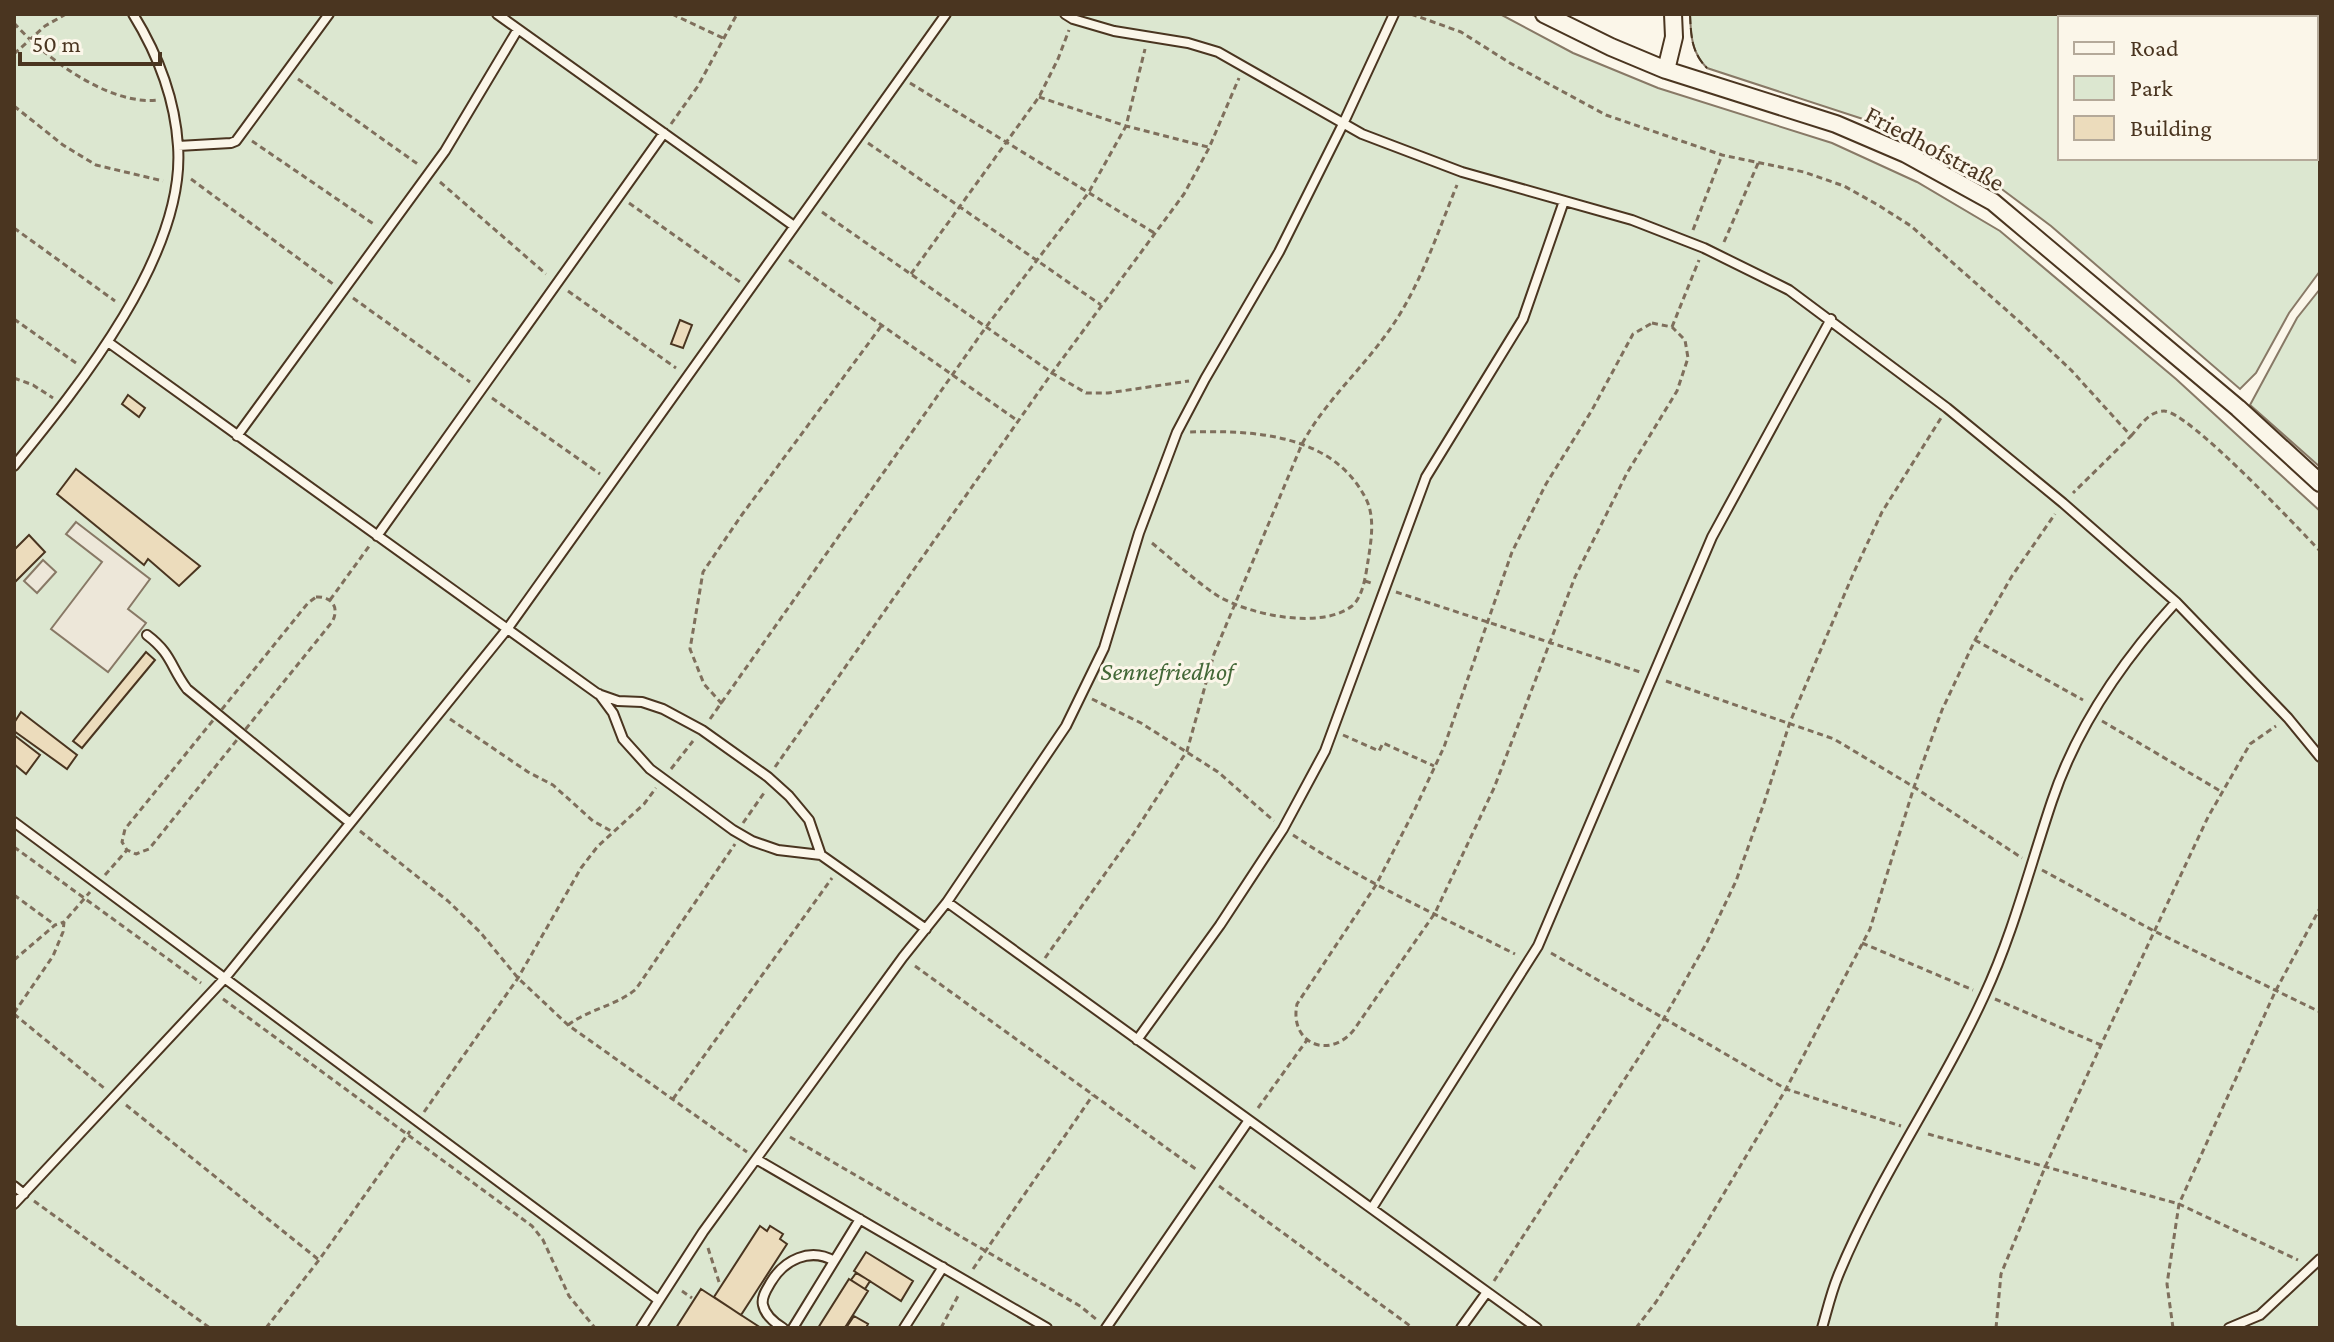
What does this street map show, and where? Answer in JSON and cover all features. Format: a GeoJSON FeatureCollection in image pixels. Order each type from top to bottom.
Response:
{"type":"FeatureCollection","features":[{"type":"Feature","properties":{"kind":"street","name":"Friedhofstraße"},"geometry":{"type":"LineString","coordinates":[[1544,14],[1666,70],[1836,124],[1906,154],[1993,202],[2238,408],[2320,483]]}},
{"type":"Feature","properties":{"kind":"street"},"geometry":{"type":"LineString","coordinates":[[1666,70],[1674,37],[1673,14]]}},
{"type":"Feature","properties":{"kind":"lane"},"geometry":{"type":"LineString","coordinates":[[14,466],[89,372],[108,342],[160,242],[171,209],[178,146],[169,98],[157,57],[133,14]]}},
{"type":"Feature","properties":{"kind":"lane"},"geometry":{"type":"LineString","coordinates":[[178,146],[231,143],[243,134],[329,14]]}},
{"type":"Feature","properties":{"kind":"lane"},"geometry":{"type":"LineString","coordinates":[[497,14],[794,226]]}},
{"type":"Feature","properties":{"kind":"lane"},"geometry":{"type":"LineString","coordinates":[[14,1204],[213,992],[508,628],[946,14]]}},
{"type":"Feature","properties":{"kind":"lane"},"geometry":{"type":"LineString","coordinates":[[641,1328],[703,1232],[903,957],[947,902],[1066,726],[1104,648],[1139,533],[1177,432],[1279,252],[1394,14]]}},
{"type":"Feature","properties":{"kind":"lane"},"geometry":{"type":"LineString","coordinates":[[1069,17],[1114,31],[1188,43],[1218,52],[1343,124],[1462,172],[1632,220],[1689,241],[1789,290],[1947,408],[2063,503],[2176,602],[2288,718],[2320,757]]}},
{"type":"Feature","properties":{"kind":"lane"},"geometry":{"type":"LineString","coordinates":[[237,436],[429,173],[518,29]]}},
{"type":"Feature","properties":{"kind":"lane"},"geometry":{"type":"LineString","coordinates":[[377,536],[664,133]]}},
{"type":"Feature","properties":{"kind":"lane"},"geometry":{"type":"LineString","coordinates":[[1137,1040],[1220,925],[1283,829],[1325,751],[1426,477],[1523,319],[1564,201]]}},
{"type":"Feature","properties":{"kind":"lane"},"geometry":{"type":"LineString","coordinates":[[1372,1208],[1538,946],[1712,537],[1831,319]]}},
{"type":"Feature","properties":{"kind":"lane"},"geometry":{"type":"LineString","coordinates":[[108,342],[598,694],[613,713],[623,739],[650,769],[739,834],[778,850],[821,855],[926,929]]}},
{"type":"Feature","properties":{"kind":"lane"},"geometry":{"type":"LineString","coordinates":[[1822,1328],[1837,1278],[1864,1218],[1985,995],[2033,865],[2052,800],[2094,711],[2146,635],[2176,602]]}},
{"type":"Feature","properties":{"kind":"lane"},"geometry":{"type":"LineString","coordinates":[[147,635],[170,656],[187,689],[349,822]]}},
{"type":"Feature","properties":{"kind":"lane"},"geometry":{"type":"LineString","coordinates":[[598,694],[663,709],[702,730],[771,779],[809,820],[821,855]]}},
{"type":"Feature","properties":{"kind":"lane"},"geometry":{"type":"LineString","coordinates":[[14,822],[657,1299]]}},
{"type":"Feature","properties":{"kind":"lane"},"geometry":{"type":"LineString","coordinates":[[947,902],[1537,1328]]}},
{"type":"Feature","properties":{"kind":"lane"},"geometry":{"type":"LineString","coordinates":[[1106,1327],[1249,1120]]}},
{"type":"Feature","properties":{"kind":"lane"},"geometry":{"type":"LineString","coordinates":[[756,1159],[1047,1328]]}},
{"type":"Feature","properties":{"kind":"lane"},"geometry":{"type":"LineString","coordinates":[[14,1186],[24,1194]]}},
{"type":"Feature","properties":{"kind":"lane"},"geometry":{"type":"LineString","coordinates":[[793,1328],[860,1219]]}},
{"type":"Feature","properties":{"kind":"lane"},"geometry":{"type":"LineString","coordinates":[[783,1328],[772,1321],[763,1306],[764,1294],[776,1273],[792,1260],[813,1254],[834,1261]]}},
{"type":"Feature","properties":{"kind":"lane"},"geometry":{"type":"LineString","coordinates":[[2229,1328],[2260,1315],[2320,1259]]}},
{"type":"Feature","properties":{"kind":"lane"},"geometry":{"type":"LineString","coordinates":[[904,1328],[943,1267]]}},
{"type":"Feature","properties":{"kind":"lane"},"geometry":{"type":"LineString","coordinates":[[1461,1328],[1487,1292]]}},
{"type":"Feature","properties":{"kind":"path"},"geometry":{"type":"LineString","coordinates":[[14,54],[45,26],[66,14]]}},
{"type":"Feature","properties":{"kind":"path"},"geometry":{"type":"LineString","coordinates":[[672,14],[723,38]]}},
{"type":"Feature","properties":{"kind":"path"},"geometry":{"type":"LineString","coordinates":[[664,133],[698,86],[737,14]]}},
{"type":"Feature","properties":{"kind":"path"},"geometry":{"type":"LineString","coordinates":[[1411,14],[1461,32],[1510,63],[1606,115],[1722,155],[1804,172],[1844,186],[1911,226],[2061,361],[2131,436]]}},
{"type":"Feature","properties":{"kind":"path"},"geometry":{"type":"LineString","coordinates":[[911,274],[1039,97],[1058,59],[1069,17]]}},
{"type":"Feature","properties":{"kind":"path"},"geometry":{"type":"LineString","coordinates":[[14,23],[52,59],[100,87],[132,99],[150,101],[169,98]]}},
{"type":"Feature","properties":{"kind":"path"},"geometry":{"type":"LineString","coordinates":[[266,1328],[319,1260],[518,978],[581,868],[598,846],[644,804],[722,704],[986,327],[1089,192],[1126,126],[1148,36]]}},
{"type":"Feature","properties":{"kind":"path"},"geometry":{"type":"LineString","coordinates":[[568,1025],[582,1014],[627,996],[636,989],[739,834],[771,779],[1018,421],[1184,194],[1209,148],[1244,66]]}},
{"type":"Feature","properties":{"kind":"path"},"geometry":{"type":"LineString","coordinates":[[288,72],[429,173],[557,283],[687,377]]}},
{"type":"Feature","properties":{"kind":"path"},"geometry":{"type":"LineString","coordinates":[[900,77],[1156,234]]}},
{"type":"Feature","properties":{"kind":"path"},"geometry":{"type":"LineString","coordinates":[[1039,97],[1126,126],[1209,148]]}},
{"type":"Feature","properties":{"kind":"path"},"geometry":{"type":"LineString","coordinates":[[14,106],[63,145],[96,165],[176,179],[189,178],[612,483]]}},
{"type":"Feature","properties":{"kind":"path"},"geometry":{"type":"LineString","coordinates":[[243,134],[386,233]]}},
{"type":"Feature","properties":{"kind":"path"},"geometry":{"type":"LineString","coordinates":[[858,137],[1101,305]]}},
{"type":"Feature","properties":{"kind":"path"},"geometry":{"type":"LineString","coordinates":[[1689,241],[1722,155]]}},
{"type":"Feature","properties":{"kind":"path"},"geometry":{"type":"LineString","coordinates":[[1718,255],[1759,161]]}},
{"type":"Feature","properties":{"kind":"path"},"geometry":{"type":"LineString","coordinates":[[1038,968],[1134,833],[1187,751],[1214,654],[1302,444],[1316,418],[1386,335],[1416,286],[1462,172]]}},
{"type":"Feature","properties":{"kind":"path"},"geometry":{"type":"LineString","coordinates":[[619,197],[749,289]]}},
{"type":"Feature","properties":{"kind":"path"},"geometry":{"type":"LineString","coordinates":[[810,204],[1052,373],[1086,393],[1108,393],[1205,379]]}},
{"type":"Feature","properties":{"kind":"path"},"geometry":{"type":"LineString","coordinates":[[14,228],[126,310]]}},
{"type":"Feature","properties":{"kind":"path"},"geometry":{"type":"LineString","coordinates":[[1672,327],[1704,248]]}},
{"type":"Feature","properties":{"kind":"path"},"geometry":{"type":"LineString","coordinates":[[776,251],[1018,421]]}},
{"type":"Feature","properties":{"kind":"path"},"geometry":{"type":"LineString","coordinates":[[14,319],[89,372]]}},
{"type":"Feature","properties":{"kind":"path"},"geometry":{"type":"LineString","coordinates":[[1652,323],[1672,327],[1680,333],[1688,358],[1677,391],[1627,473],[1581,564],[1494,788],[1435,913],[1393,977],[1346,1039],[1327,1046],[1307,1040],[1296,1024],[1297,1004],[1376,885],[1435,766],[1488,622],[1512,552],[1546,484],[1592,410],[1627,343],[1641,327],[1652,323]]}},
{"type":"Feature","properties":{"kind":"path"},"geometry":{"type":"LineString","coordinates":[[722,704],[704,684],[690,649],[703,572],[882,325]]}},
{"type":"Feature","properties":{"kind":"path"},"geometry":{"type":"LineString","coordinates":[[14,378],[33,385],[63,405]]}},
{"type":"Feature","properties":{"kind":"path"},"geometry":{"type":"LineString","coordinates":[[1487,1292],[1663,1020],[1707,942],[1736,881],[1790,722],[1882,512],[1947,408]]}},
{"type":"Feature","properties":{"kind":"path"},"geometry":{"type":"LineString","coordinates":[[1636,1328],[1701,1232],[1786,1089],[1870,929],[1914,787],[1942,710],[1975,640],[2012,576],[2063,503],[2152,414],[2166,410],[2178,415],[2278,507],[2320,551]]}},
{"type":"Feature","properties":{"kind":"path"},"geometry":{"type":"LineString","coordinates":[[1139,533],[1217,595],[1236,604],[1298,618],[1329,618],[1355,604],[1365,581],[1372,534],[1368,502],[1353,480],[1333,461],[1302,444],[1273,435],[1230,431],[1177,432]]}},
{"type":"Feature","properties":{"kind":"path"},"geometry":{"type":"LineString","coordinates":[[330,600],[377,536]]}},
{"type":"Feature","properties":{"kind":"path"},"geometry":{"type":"LineString","coordinates":[[1365,581],[1834,739],[2033,865],[2154,931],[2320,1012]]}},
{"type":"Feature","properties":{"kind":"path"},"geometry":{"type":"LineString","coordinates":[[1975,640],[2222,792]]}},
{"type":"Feature","properties":{"kind":"path"},"geometry":{"type":"LineString","coordinates":[[1082,694],[1141,723],[1187,751],[1218,772],[1283,829],[1328,859],[1529,962]]}},
{"type":"Feature","properties":{"kind":"path"},"geometry":{"type":"LineString","coordinates":[[441,713],[528,772],[553,785],[593,821],[613,832]]}},
{"type":"Feature","properties":{"kind":"path"},"geometry":{"type":"LineString","coordinates":[[1996,1328],[2001,1274],[2046,1165],[2208,817],[2250,744],[2288,718]]}},
{"type":"Feature","properties":{"kind":"path"},"geometry":{"type":"LineString","coordinates":[[1333,731],[1379,751],[1383,743],[1435,766]]}},
{"type":"Feature","properties":{"kind":"path"},"geometry":{"type":"LineString","coordinates":[[349,822],[448,901],[480,932],[518,978],[568,1025],[756,1159]]}},
{"type":"Feature","properties":{"kind":"path"},"geometry":{"type":"LineString","coordinates":[[14,847],[532,1226],[543,1240],[569,1296],[595,1328]]}},
{"type":"Feature","properties":{"kind":"path"},"geometry":{"type":"LineString","coordinates":[[14,960],[55,925],[64,922],[127,850]]}},
{"type":"Feature","properties":{"kind":"path"},"geometry":{"type":"LineString","coordinates":[[673,1099],[839,868]]}},
{"type":"Feature","properties":{"kind":"path"},"geometry":{"type":"LineString","coordinates":[[14,895],[55,925]]}},
{"type":"Feature","properties":{"kind":"path"},"geometry":{"type":"LineString","coordinates":[[2173,1328],[2167,1284],[2179,1204],[2275,992],[2320,908]]}},
{"type":"Feature","properties":{"kind":"path"},"geometry":{"type":"LineString","coordinates":[[64,922],[53,956],[14,1014],[319,1260]]}},
{"type":"Feature","properties":{"kind":"path"},"geometry":{"type":"LineString","coordinates":[[1538,946],[1786,1089],[1913,1130],[2179,1204],[2312,1266]]}},
{"type":"Feature","properties":{"kind":"path"},"geometry":{"type":"LineString","coordinates":[[903,957],[1413,1328]]}},
{"type":"Feature","properties":{"kind":"path"},"geometry":{"type":"LineString","coordinates":[[1249,1120],[1307,1040]]}},
{"type":"Feature","properties":{"kind":"path"},"geometry":{"type":"LineString","coordinates":[[941,1328],[984,1250],[1093,1095]]}},
{"type":"Feature","properties":{"kind":"path"},"geometry":{"type":"LineString","coordinates":[[779,1127],[798,1143],[1080,1306],[1106,1327]]}},
{"type":"Feature","properties":{"kind":"path"},"geometry":{"type":"LineString","coordinates":[[24,1194],[210,1328]]}},
{"type":"Feature","properties":{"kind":"path"},"geometry":{"type":"LineString","coordinates":[[703,1232],[719,1282]]}},
{"type":"Feature","properties":{"kind":"green space","name":"Sennefriedhof"},"geometry":{"type":"Polygon","coordinates":[[[14,14],[1500,14],[1573,53],[1658,88],[1832,143],[1917,182],[2000,231],[2176,379],[2320,511],[2320,1328],[14,1328],[14,14]]]}},
{"type":"Feature","properties":{"kind":"green space"},"geometry":{"type":"Polygon","coordinates":[[[1690,14],[2320,14],[2320,271],[2289,313],[2256,373],[2240,389],[2051,226],[1995,184],[1922,144],[1869,121],[1707,68],[1695,49],[1690,14]]]}},
{"type":"Feature","properties":{"kind":"green space"},"geometry":{"type":"Polygon","coordinates":[[[2320,289],[2320,467],[2250,405],[2297,318],[2320,289]]]}},
{"type":"Feature","properties":{"kind":"shaded area"},"geometry":{"type":"Polygon","coordinates":[[[76,522],[150,579],[128,609],[146,623],[108,672],[51,629],[102,562],[66,534],[76,522]]]}},
{"type":"Feature","properties":{"kind":"shaded area"},"geometry":{"type":"Polygon","coordinates":[[[43,560],[56,572],[37,593],[24,581],[43,560]]]}},
{"type":"Feature","properties":{"kind":"building"},"geometry":{"type":"Polygon","coordinates":[[[680,320],[692,325],[683,348],[671,344],[680,320]]]}},
{"type":"Feature","properties":{"kind":"building"},"geometry":{"type":"Polygon","coordinates":[[[128,395],[145,408],[139,417],[122,404],[128,395]]]}},
{"type":"Feature","properties":{"kind":"building"},"geometry":{"type":"Polygon","coordinates":[[[76,469],[200,566],[179,586],[148,559],[144,565],[57,494],[76,469]]]}},
{"type":"Feature","properties":{"kind":"building"},"geometry":{"type":"Polygon","coordinates":[[[29,535],[45,552],[14,583],[14,550],[29,535]]]}},
{"type":"Feature","properties":{"kind":"building"},"geometry":{"type":"Polygon","coordinates":[[[146,652],[155,660],[82,748],[73,741],[146,652]]]}},
{"type":"Feature","properties":{"kind":"building"},"geometry":{"type":"Polygon","coordinates":[[[21,712],[77,755],[67,769],[14,731],[14,723],[21,712]]]}},
{"type":"Feature","properties":{"kind":"building"},"geometry":{"type":"Polygon","coordinates":[[[14,735],[40,755],[26,774],[14,764],[14,735]]]}},
{"type":"Feature","properties":{"kind":"building"},"geometry":{"type":"Polygon","coordinates":[[[760,1226],[767,1231],[770,1226],[783,1234],[780,1239],[787,1244],[741,1315],[714,1297],[760,1226]]]}},
{"type":"Feature","properties":{"kind":"building"},"geometry":{"type":"Polygon","coordinates":[[[866,1252],[913,1281],[901,1301],[854,1271],[866,1252]]]}},
{"type":"Feature","properties":{"kind":"building"},"geometry":{"type":"Polygon","coordinates":[[[856,1273],[870,1281],[865,1289],[851,1280],[856,1273]]]}},
{"type":"Feature","properties":{"kind":"building"},"geometry":{"type":"Polygon","coordinates":[[[849,1279],[868,1291],[846,1326],[818,1328],[849,1279]]]}},
{"type":"Feature","properties":{"kind":"building"},"geometry":{"type":"Polygon","coordinates":[[[701,1289],[761,1328],[676,1328],[701,1289]]]}},
{"type":"Feature","properties":{"kind":"building"},"geometry":{"type":"Polygon","coordinates":[[[854,1316],[868,1324],[866,1328],[846,1328],[854,1316]]]}},
{"type":"Feature","properties":{"kind":"fence"},"geometry":{"type":"LineString","coordinates":[[1690,14],[1695,49],[1707,68]]}}]}
